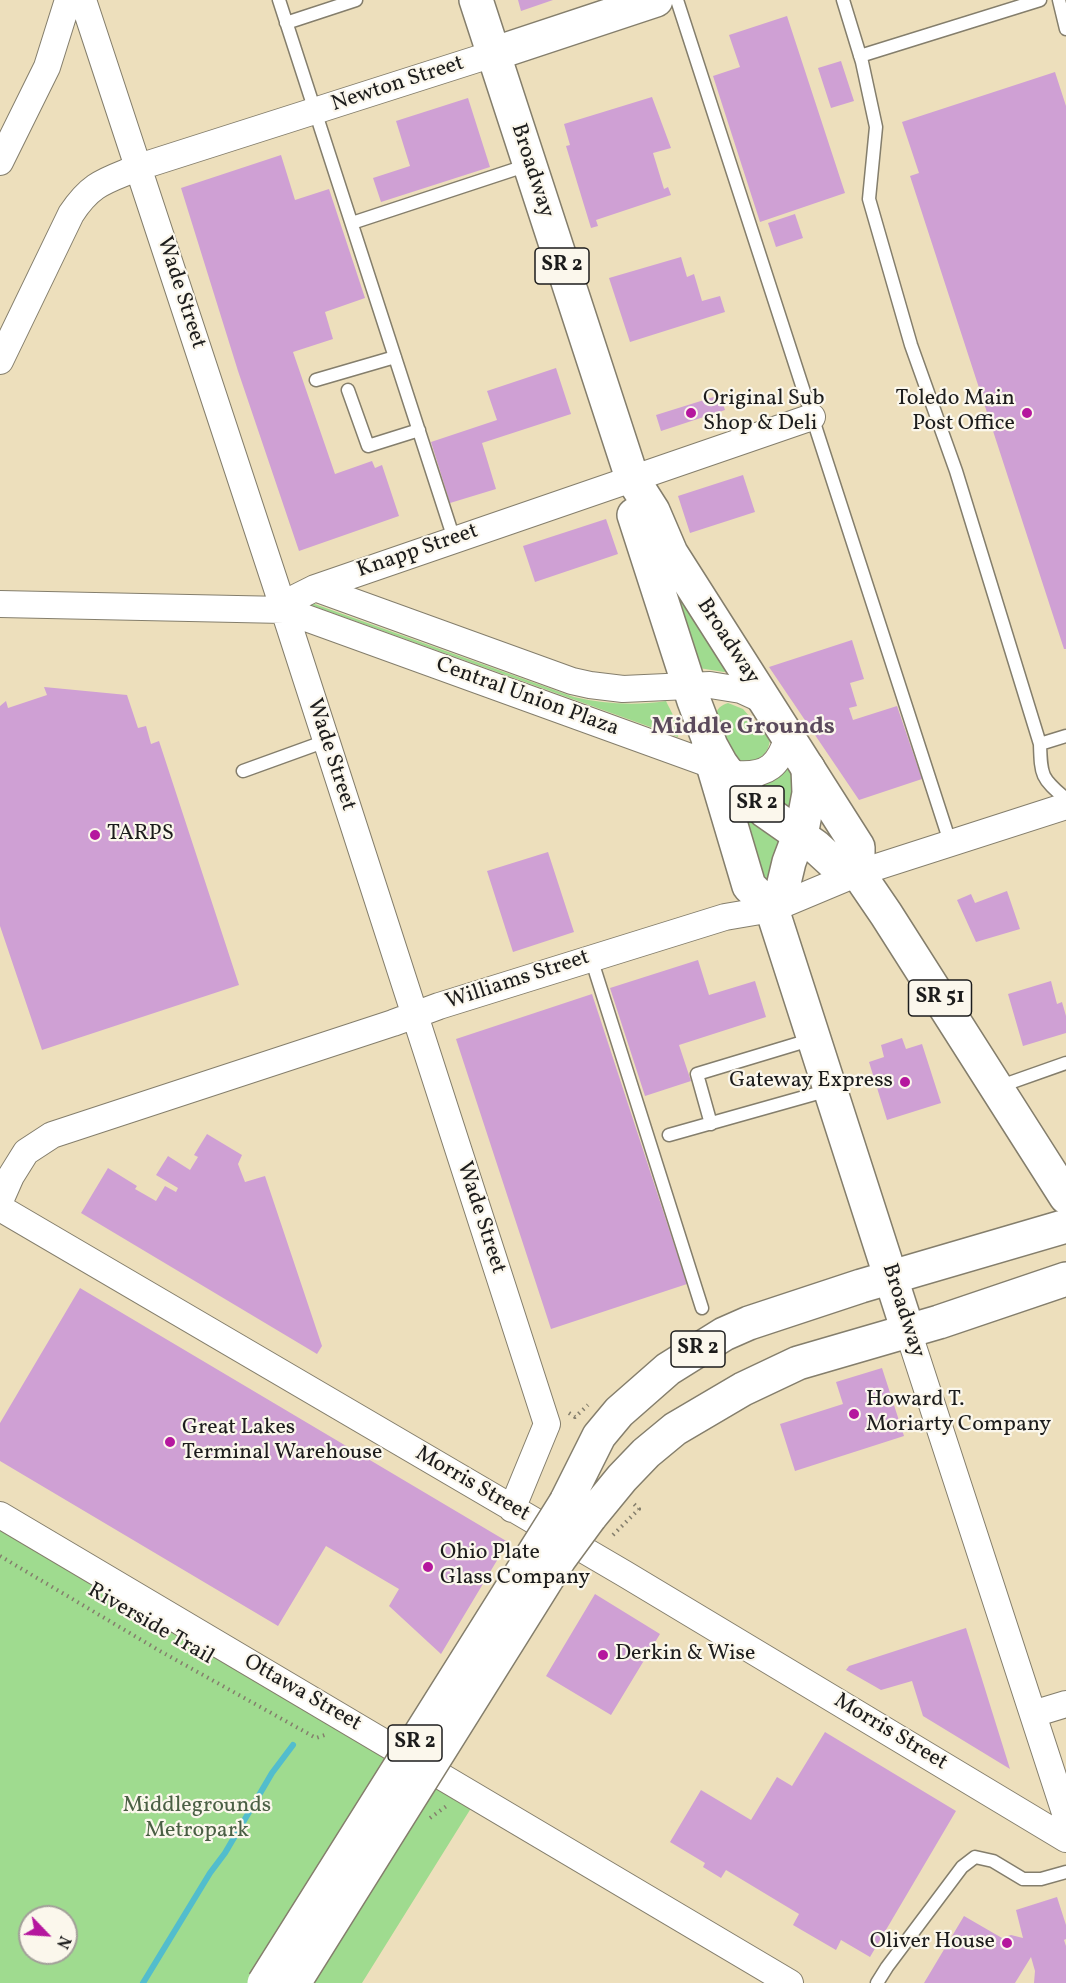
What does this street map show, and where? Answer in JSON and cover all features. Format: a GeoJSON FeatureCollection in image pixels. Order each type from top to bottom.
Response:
{"type":"FeatureCollection","features":[{"type":"Feature","properties":{"kind":"main road","name":"Broadway"},"geometry":{"type":"LineString","coordinates":[[476,0],[632,478],[635,519],[691,693]]}},
{"type":"Feature","properties":{"kind":"main road","name":"Newton Street"},"geometry":{"type":"LineString","coordinates":[[493,54],[656,0]]}},
{"type":"Feature","properties":{"kind":"main road","name":"Broadway"},"geometry":{"type":"LineString","coordinates":[[632,478],[653,511],[670,553],[808,768]]}},
{"type":"Feature","properties":{"kind":"main road","name":"SR 2"},"geometry":{"type":"LineString","coordinates":[[691,693],[719,768],[765,811],[828,856],[838,868],[858,873],[858,847],[808,768]]}},
{"type":"Feature","properties":{"kind":"main road","name":"Broadway"},"geometry":{"type":"LineString","coordinates":[[719,768],[750,886],[772,909],[908,1331]]}},
{"type":"Feature","properties":{"kind":"main road"},"geometry":{"type":"LineString","coordinates":[[772,909],[783,887],[806,814],[809,793],[808,768]]}},
{"type":"Feature","properties":{"kind":"main road","name":"SR 51"},"geometry":{"type":"LineString","coordinates":[[858,873],[1066,1197]]}},
{"type":"Feature","properties":{"kind":"main road","name":"SR 2"},"geometry":{"type":"LineString","coordinates":[[264,1983],[588,1519],[599,1436],[619,1412],[668,1369],[724,1334],[749,1323],[891,1277],[1066,1226]]}},
{"type":"Feature","properties":{"kind":"main road","name":"SR 2"},"geometry":{"type":"LineString","coordinates":[[294,1983],[560,1558],[588,1519],[622,1478],[646,1454],[675,1429],[709,1407],[798,1363],[908,1331],[1066,1279]]}},
{"type":"Feature","properties":{"kind":"street"},"geometry":{"type":"LineString","coordinates":[[0,162],[47,67],[68,0]]}},
{"type":"Feature","properties":{"kind":"street","name":"Wade Street"},"geometry":{"type":"LineString","coordinates":[[83,0],[284,610],[547,1424],[512,1509]]}},
{"type":"Feature","properties":{"kind":"street","name":"Newton Street"},"geometry":{"type":"LineString","coordinates":[[0,361],[71,214],[94,186],[139,167],[493,54]]}},
{"type":"Feature","properties":{"kind":"street","name":"Knapp Street"},"geometry":{"type":"LineString","coordinates":[[284,610],[297,597],[315,588],[812,417]]}},
{"type":"Feature","properties":{"kind":"street","name":"Central Union Plaza"},"geometry":{"type":"LineString","coordinates":[[315,588],[581,683],[623,689],[691,693],[710,685],[741,690],[765,701]]}},
{"type":"Feature","properties":{"kind":"street"},"geometry":{"type":"LineString","coordinates":[[7,604],[284,610]]}},
{"type":"Feature","properties":{"kind":"street","name":"Central Union Plaza"},"geometry":{"type":"LineString","coordinates":[[284,610],[719,768],[750,775],[761,773],[771,768],[782,753],[788,737]]}},
{"type":"Feature","properties":{"kind":"street","name":"Williams Street"},"geometry":{"type":"LineString","coordinates":[[0,1201],[11,1176],[26,1152],[52,1135],[591,958],[725,917],[772,909],[858,873],[1066,806]]}},
{"type":"Feature","properties":{"kind":"street","name":"Morris Street"},"geometry":{"type":"LineString","coordinates":[[0,1208],[625,1574],[1066,1839]]}},
{"type":"Feature","properties":{"kind":"street","name":"Broadway"},"geometry":{"type":"LineString","coordinates":[[908,1331],[1066,1816]]}},
{"type":"Feature","properties":{"kind":"street","name":"Ottawa Street"},"geometry":{"type":"LineString","coordinates":[[0,1515],[790,1983]]}},
{"type":"Feature","properties":{"kind":"street"},"geometry":{"type":"LineString","coordinates":[[1032,1714],[1066,1704]]}},
{"type":"Feature","properties":{"kind":"lane"},"geometry":{"type":"LineString","coordinates":[[279,0],[454,540]]}},
{"type":"Feature","properties":{"kind":"lane"},"geometry":{"type":"LineString","coordinates":[[286,23],[356,0]]}},
{"type":"Feature","properties":{"kind":"lane"},"geometry":{"type":"LineString","coordinates":[[677,0],[950,842]]}},
{"type":"Feature","properties":{"kind":"lane"},"geometry":{"type":"LineString","coordinates":[[843,0],[860,56],[876,127],[869,199],[911,345],[959,482],[1040,744],[1040,766],[1044,781],[1066,799]]}},
{"type":"Feature","properties":{"kind":"lane"},"geometry":{"type":"LineString","coordinates":[[860,56],[1040,0]]}},
{"type":"Feature","properties":{"kind":"lane"},"geometry":{"type":"LineString","coordinates":[[1059,0],[1066,29]]}},
{"type":"Feature","properties":{"kind":"lane"},"geometry":{"type":"LineString","coordinates":[[352,224],[529,164]]}},
{"type":"Feature","properties":{"kind":"lane"},"geometry":{"type":"LineString","coordinates":[[316,380],[395,357]]}},
{"type":"Feature","properties":{"kind":"lane"},"geometry":{"type":"LineString","coordinates":[[348,390],[368,446],[419,430]]}},
{"type":"Feature","properties":{"kind":"lane"},"geometry":{"type":"LineString","coordinates":[[1040,744],[1066,736]]}},
{"type":"Feature","properties":{"kind":"lane"},"geometry":{"type":"LineString","coordinates":[[243,771],[326,741]]}},
{"type":"Feature","properties":{"kind":"lane"},"geometry":{"type":"LineString","coordinates":[[591,958],[702,1308]]}},
{"type":"Feature","properties":{"kind":"lane"},"geometry":{"type":"LineString","coordinates":[[711,1124],[697,1074],[813,1039]]}},
{"type":"Feature","properties":{"kind":"lane"},"geometry":{"type":"LineString","coordinates":[[997,1088],[1066,1063]]}},
{"type":"Feature","properties":{"kind":"lane"},"geometry":{"type":"LineString","coordinates":[[669,1135],[830,1090]]}},
{"type":"Feature","properties":{"kind":"lane"},"geometry":{"type":"LineString","coordinates":[[877,1983],[887,1966],[962,1867],[975,1857],[993,1861],[1023,1879],[1041,1879],[1066,1872]]}},
{"type":"Feature","properties":{"kind":"path"},"geometry":{"type":"LineString","coordinates":[[569,1413],[576,1417]]}},
{"type":"Feature","properties":{"kind":"path"},"geometry":{"type":"LineString","coordinates":[[588,1519],[639,1509],[633,1503]]}},
{"type":"Feature","properties":{"kind":"path","name":"Riverside Trail"},"geometry":{"type":"LineString","coordinates":[[0,1556],[160,1651],[316,1737]]}},
{"type":"Feature","properties":{"kind":"green space"},"geometry":{"type":"Polygon","coordinates":[[[677,592],[728,671],[699,668],[674,595],[677,592]]]}},
{"type":"Feature","properties":{"kind":"green space"},"geometry":{"type":"Polygon","coordinates":[[[298,598],[574,697],[620,704],[666,701],[676,723],[678,737],[297,600],[298,598]]]}},
{"type":"Feature","properties":{"kind":"green space"},"geometry":{"type":"Polygon","coordinates":[[[728,703],[743,709],[770,740],[764,754],[753,761],[743,763],[722,733],[716,713],[720,707],[728,703]]]}},
{"type":"Feature","properties":{"kind":"green space"},"geometry":{"type":"Polygon","coordinates":[[[789,764],[795,795],[789,814],[760,785],[774,780],[789,764]]]}},
{"type":"Feature","properties":{"kind":"green space"},"geometry":{"type":"Polygon","coordinates":[[[734,805],[781,839],[769,895],[734,805]]]}},
{"type":"Feature","properties":{"kind":"green space","name":"Middlegrounds Metropark"},"geometry":{"type":"Polygon","coordinates":[[[0,1513],[478,1797],[362,1983],[0,1983],[0,1513]]]}},
{"type":"Feature","properties":{"kind":"building"},"geometry":{"type":"Polygon","coordinates":[[[518,0],[553,0],[521,11],[518,0]]]}},
{"type":"Feature","properties":{"kind":"building"},"geometry":{"type":"Polygon","coordinates":[[[787,16],[845,193],[760,222],[713,76],[740,67],[729,35],[787,16]]]}},
{"type":"Feature","properties":{"kind":"building"},"geometry":{"type":"Polygon","coordinates":[[[841,61],[854,101],[831,108],[818,68],[841,61]]]}},
{"type":"Feature","properties":{"kind":"building","name":"Toledo Main Post Office"},"geometry":{"type":"Polygon","coordinates":[[[1055,72],[1066,106],[1066,649],[1064,649],[910,176],[919,173],[902,122],[1055,72]]]}},
{"type":"Feature","properties":{"kind":"building"},"geometry":{"type":"Polygon","coordinates":[[[652,97],[671,148],[653,153],[664,189],[668,187],[671,195],[596,220],[598,226],[591,228],[566,146],[570,145],[564,124],[652,97]]]}},
{"type":"Feature","properties":{"kind":"building"},"geometry":{"type":"Polygon","coordinates":[[[468,98],[490,167],[381,202],[373,178],[410,166],[396,121],[468,98]]]}},
{"type":"Feature","properties":{"kind":"building"},"geometry":{"type":"Polygon","coordinates":[[[281,155],[295,200],[329,189],[365,298],[325,312],[333,339],[293,352],[335,474],[372,461],[375,468],[382,465],[399,516],[299,551],[238,371],[181,188],[281,155]]]}},
{"type":"Feature","properties":{"kind":"building"},"geometry":{"type":"Polygon","coordinates":[[[795,214],[803,238],[776,247],[768,223],[795,214]]]}},
{"type":"Feature","properties":{"kind":"building"},"geometry":{"type":"Polygon","coordinates":[[[681,257],[687,277],[694,274],[702,301],[720,296],[725,312],[630,342],[609,278],[681,257]]]}},
{"type":"Feature","properties":{"kind":"building"},"geometry":{"type":"Polygon","coordinates":[[[556,368],[571,414],[482,443],[496,489],[450,503],[431,442],[497,420],[487,391],[556,368]]]}},
{"type":"Feature","properties":{"kind":"building","name":"Original Sub Shop & Deli"},"geometry":{"type":"Polygon","coordinates":[[[720,395],[725,410],[661,431],[656,415],[720,395]]]}},
{"type":"Feature","properties":{"kind":"building"},"geometry":{"type":"Polygon","coordinates":[[[743,475],[755,512],[690,533],[678,496],[743,475]]]}},
{"type":"Feature","properties":{"kind":"building"},"geometry":{"type":"Polygon","coordinates":[[[606,519],[618,554],[535,582],[523,546],[606,519]]]}},
{"type":"Feature","properties":{"kind":"building"},"geometry":{"type":"Polygon","coordinates":[[[852,640],[864,679],[850,683],[857,706],[849,708],[853,720],[897,706],[922,779],[859,800],[769,667],[852,640]]]}},
{"type":"Feature","properties":{"kind":"building","name":"TARPS"},"geometry":{"type":"Polygon","coordinates":[[[44,687],[127,695],[138,728],[146,726],[151,744],[159,741],[239,985],[42,1050],[0,926],[0,706],[6,701],[8,708],[47,695],[44,687]]]}},
{"type":"Feature","properties":{"kind":"building"},"geometry":{"type":"Polygon","coordinates":[[[548,852],[574,932],[513,952],[487,871],[548,852]]]}},
{"type":"Feature","properties":{"kind":"building"},"geometry":{"type":"Polygon","coordinates":[[[1007,891],[1020,929],[976,942],[957,900],[971,894],[975,903],[1007,891]]]}},
{"type":"Feature","properties":{"kind":"building"},"geometry":{"type":"Polygon","coordinates":[[[698,960],[709,995],[755,981],[766,1017],[679,1045],[691,1081],[645,1096],[610,988],[698,960]]]}},
{"type":"Feature","properties":{"kind":"building"},"geometry":{"type":"Polygon","coordinates":[[[1051,981],[1057,1004],[1062,1002],[1066,1016],[1066,1033],[1023,1046],[1008,994],[1051,981]]]}},
{"type":"Feature","properties":{"kind":"building"},"geometry":{"type":"Polygon","coordinates":[[[592,994],[687,1284],[551,1329],[456,1039],[592,994]]]}},
{"type":"Feature","properties":{"kind":"building","name":"Gateway Express"},"geometry":{"type":"Polygon","coordinates":[[[902,1038],[906,1049],[922,1044],[941,1103],[887,1120],[869,1062],[884,1057],[881,1045],[902,1038]]]}},
{"type":"Feature","properties":{"kind":"building"},"geometry":{"type":"Polygon","coordinates":[[[207,1134],[242,1155],[238,1164],[245,1182],[265,1176],[322,1346],[317,1354],[81,1213],[108,1168],[137,1186],[135,1189],[156,1201],[165,1186],[176,1192],[178,1188],[156,1175],[168,1156],[190,1170],[198,1157],[194,1155],[207,1134]]]}},
{"type":"Feature","properties":{"kind":"building","name":"Great Lakes Terminal Warehouse"},"geometry":{"type":"Polygon","coordinates":[[[80,1288],[508,1542],[441,1654],[389,1606],[399,1589],[326,1546],[278,1626],[0,1461],[0,1423],[80,1288]]]}},
{"type":"Feature","properties":{"kind":"building","name":"Howard T. Moriarty Company"},"geometry":{"type":"Polygon","coordinates":[[[882,1368],[904,1436],[795,1471],[780,1424],[843,1404],[836,1382],[882,1368]]]}},
{"type":"Feature","properties":{"kind":"building","name":"Derkin & Wise"},"geometry":{"type":"Polygon","coordinates":[[[595,1594],[660,1634],[611,1715],[546,1676],[595,1594]]]}},
{"type":"Feature","properties":{"kind":"building"},"geometry":{"type":"Polygon","coordinates":[[[966,1628],[1010,1769],[923,1716],[912,1681],[881,1690],[846,1670],[849,1666],[966,1628]]]}},
{"type":"Feature","properties":{"kind":"building"},"geometry":{"type":"Polygon","coordinates":[[[825,1732],[956,1811],[870,1957],[841,1940],[836,1950],[793,1925],[799,1914],[726,1870],[721,1878],[703,1867],[705,1863],[670,1842],[701,1790],[751,1820],[777,1777],[792,1786],[825,1732]]]}},
{"type":"Feature","properties":{"kind":"building","name":"Oliver House"},"geometry":{"type":"Polygon","coordinates":[[[1057,1897],[1066,1925],[1066,1939],[1064,1940],[1066,1983],[1034,1983],[1035,1971],[1031,1957],[1015,1983],[924,1983],[964,1916],[1002,1938],[1011,1935],[1023,1938],[1016,1910],[1057,1897]]]}},
{"type":"Feature","properties":{"kind":"waterway"},"geometry":{"type":"LineString","coordinates":[[143,1983],[210,1873],[225,1853],[272,1773],[293,1745]]}},
{"type":"Feature","properties":{"kind":"place","name":"Original Sub Shop & Deli"},"geometry":{"type":"Point","coordinates":[691,413]}},
{"type":"Feature","properties":{"kind":"place","name":"Toledo Main Post Office"},"geometry":{"type":"Point","coordinates":[1027,413]}},
{"type":"Feature","properties":{"kind":"place","name":"TARPS"},"geometry":{"type":"Point","coordinates":[95,835]}},
{"type":"Feature","properties":{"kind":"place","name":"Gateway Express"},"geometry":{"type":"Point","coordinates":[905,1082]}},
{"type":"Feature","properties":{"kind":"place","name":"Howard T. Moriarty Company"},"geometry":{"type":"Point","coordinates":[854,1414]}},
{"type":"Feature","properties":{"kind":"place","name":"Great Lakes Terminal Warehouse"},"geometry":{"type":"Point","coordinates":[170,1442]}},
{"type":"Feature","properties":{"kind":"place","name":"Ohio Plate Glass Company"},"geometry":{"type":"Point","coordinates":[428,1567]}},
{"type":"Feature","properties":{"kind":"place","name":"Derkin & Wise"},"geometry":{"type":"Point","coordinates":[603,1655]}},
{"type":"Feature","properties":{"kind":"place","name":"Oliver House"},"geometry":{"type":"Point","coordinates":[1007,1943]}},
{"type":"Feature","properties":{"kind":"district","name":"Middle Grounds"},"geometry":{"type":"Point","coordinates":[743,729]}}]}
